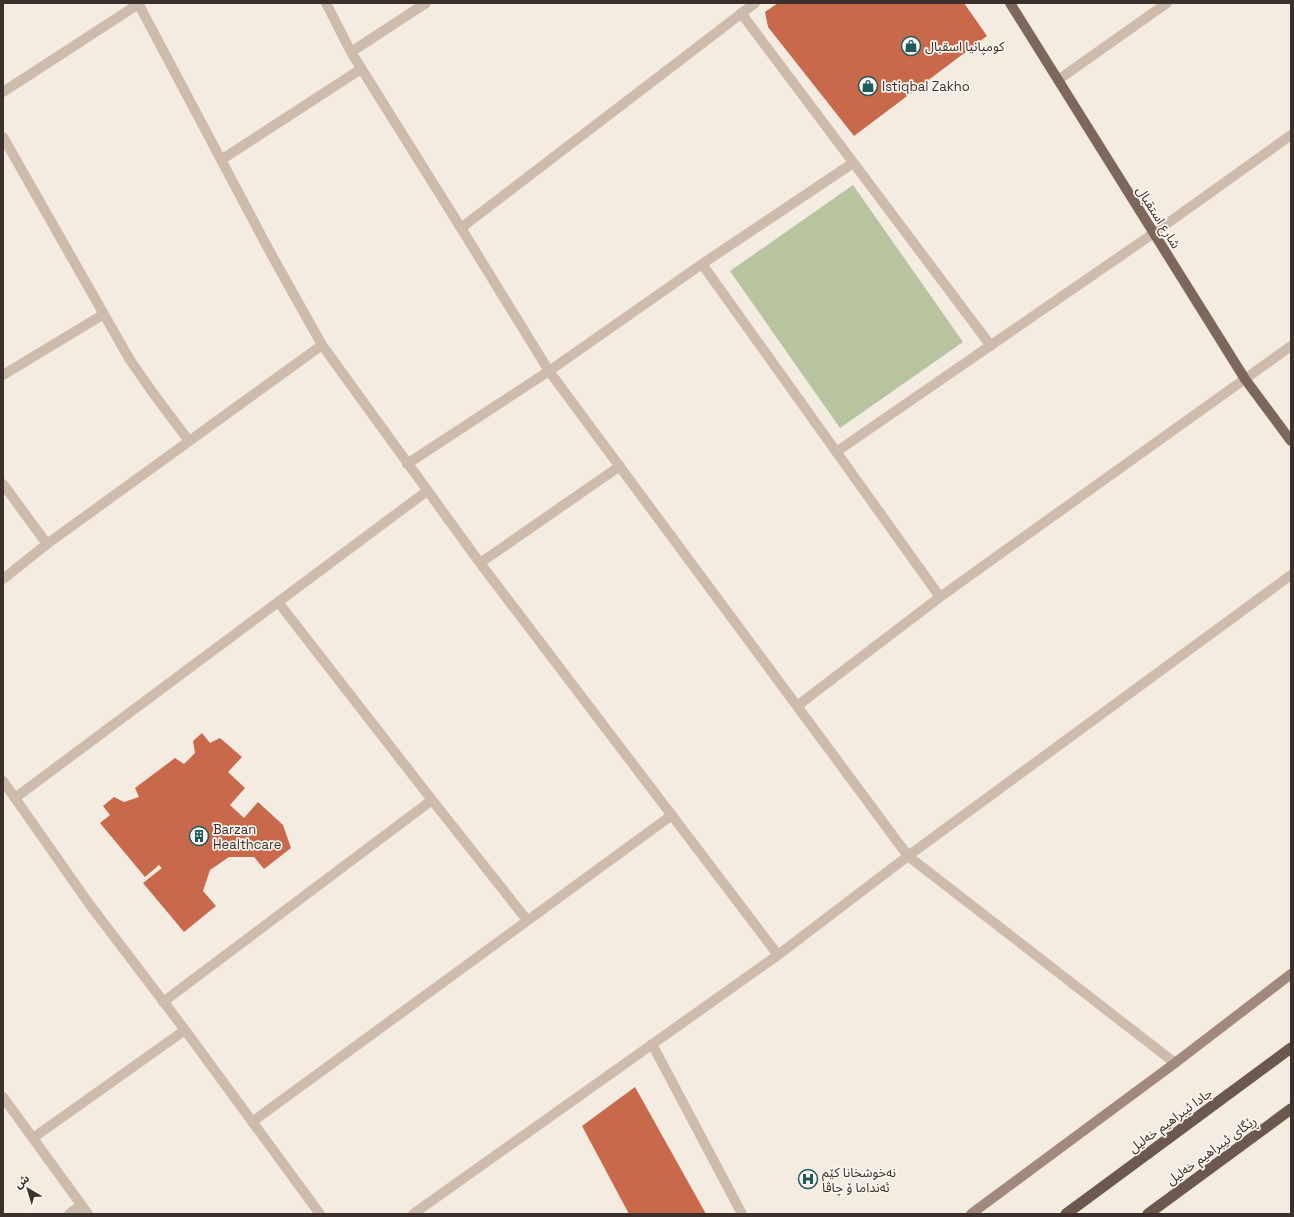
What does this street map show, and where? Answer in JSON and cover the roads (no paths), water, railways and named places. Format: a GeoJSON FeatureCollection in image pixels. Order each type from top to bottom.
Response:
{"type":"FeatureCollection","features":[{"type":"Feature","properties":{"kind":"highway","name":"جادا ئیبراهیم خەلیل"},"geometry":{"type":"LineString","coordinates":[[1066,1214],[1291,1048]]}},
{"type":"Feature","properties":{"kind":"highway","name":"ڕێگای ئیبراهیم خەلیل"},"geometry":{"type":"LineString","coordinates":[[1148,1214],[1291,1109]]}},
{"type":"Feature","properties":{"kind":"main road","name":"شارع استقبال"},"geometry":{"type":"LineString","coordinates":[[1010,3],[1245,379],[1291,442]]}},
{"type":"Feature","properties":{"kind":"main road"},"geometry":{"type":"LineString","coordinates":[[971,1214],[1175,1063],[1291,974]]}},
{"type":"Feature","properties":{"kind":"street"},"geometry":{"type":"LineString","coordinates":[[3,92],[139,3],[270,252],[322,345],[480,563],[778,955]]}},
{"type":"Feature","properties":{"kind":"street"},"geometry":{"type":"LineString","coordinates":[[326,3],[361,69],[549,371],[908,856],[1175,1063]]}},
{"type":"Feature","properties":{"kind":"street"},"geometry":{"type":"LineString","coordinates":[[351,52],[426,3]]}},
{"type":"Feature","properties":{"kind":"street"},"geometry":{"type":"LineString","coordinates":[[461,228],[755,3]]}},
{"type":"Feature","properties":{"kind":"street"},"geometry":{"type":"LineString","coordinates":[[1058,80],[1167,3]]}},
{"type":"Feature","properties":{"kind":"street"},"geometry":{"type":"LineString","coordinates":[[741,13],[991,346]]}},
{"type":"Feature","properties":{"kind":"street"},"geometry":{"type":"LineString","coordinates":[[221,160],[361,69]]}},
{"type":"Feature","properties":{"kind":"street"},"geometry":{"type":"LineString","coordinates":[[836,452],[1154,233],[1291,135]]}},
{"type":"Feature","properties":{"kind":"street"},"geometry":{"type":"LineString","coordinates":[[3,137],[130,360],[189,441]]}},
{"type":"Feature","properties":{"kind":"street"},"geometry":{"type":"LineString","coordinates":[[408,464],[549,371],[702,264],[853,163]]}},
{"type":"Feature","properties":{"kind":"street"},"geometry":{"type":"LineString","coordinates":[[702,264],[940,597]]}},
{"type":"Feature","properties":{"kind":"street"},"geometry":{"type":"LineString","coordinates":[[3,375],[104,314]]}},
{"type":"Feature","properties":{"kind":"street"},"geometry":{"type":"LineString","coordinates":[[3,579],[47,544],[322,345]]}},
{"type":"Feature","properties":{"kind":"street"},"geometry":{"type":"LineString","coordinates":[[797,706],[940,597],[1291,346]]}},
{"type":"Feature","properties":{"kind":"street"},"geometry":{"type":"LineString","coordinates":[[480,563],[620,466]]}},
{"type":"Feature","properties":{"kind":"street"},"geometry":{"type":"LineString","coordinates":[[3,484],[47,544]]}},
{"type":"Feature","properties":{"kind":"street"},"geometry":{"type":"LineString","coordinates":[[15,798],[427,491]]}},
{"type":"Feature","properties":{"kind":"street"},"geometry":{"type":"LineString","coordinates":[[413,1214],[778,955],[908,856],[1291,575]]}},
{"type":"Feature","properties":{"kind":"street"},"geometry":{"type":"LineString","coordinates":[[278,602],[432,800],[528,920]]}},
{"type":"Feature","properties":{"kind":"street"},"geometry":{"type":"LineString","coordinates":[[3,781],[90,905],[185,1030],[320,1214]]}},
{"type":"Feature","properties":{"kind":"street"},"geometry":{"type":"LineString","coordinates":[[163,1002],[432,800]]}},
{"type":"Feature","properties":{"kind":"street"},"geometry":{"type":"LineString","coordinates":[[252,1122],[672,815]]}},
{"type":"Feature","properties":{"kind":"street"},"geometry":{"type":"LineString","coordinates":[[33,1138],[185,1030]]}},
{"type":"Feature","properties":{"kind":"street"},"geometry":{"type":"LineString","coordinates":[[652,1044],[742,1214]]}},
{"type":"Feature","properties":{"kind":"street"},"geometry":{"type":"LineString","coordinates":[[3,1097],[88,1214]]}},
{"type":"Feature","properties":{"kind":"street"},"geometry":{"type":"LineString","coordinates":[[69,1214],[81,1205]]}},
{"type":"Feature","properties":{"kind":"place","name":"كومپانیا اسقبال"},"geometry":{"type":"Point","coordinates":[911,46]}},
{"type":"Feature","properties":{"kind":"place","name":"Istiqbal Zakho"},"geometry":{"type":"Point","coordinates":[868,86]}},
{"type":"Feature","properties":{"kind":"place","name":"Barzan Healthcare"},"geometry":{"type":"Point","coordinates":[199,836]}},
{"type":"Feature","properties":{"kind":"place","name":"نەخوشخانا کێم ئەنداما ۆ چاڤا"},"geometry":{"type":"Point","coordinates":[808,1179]}}]}
